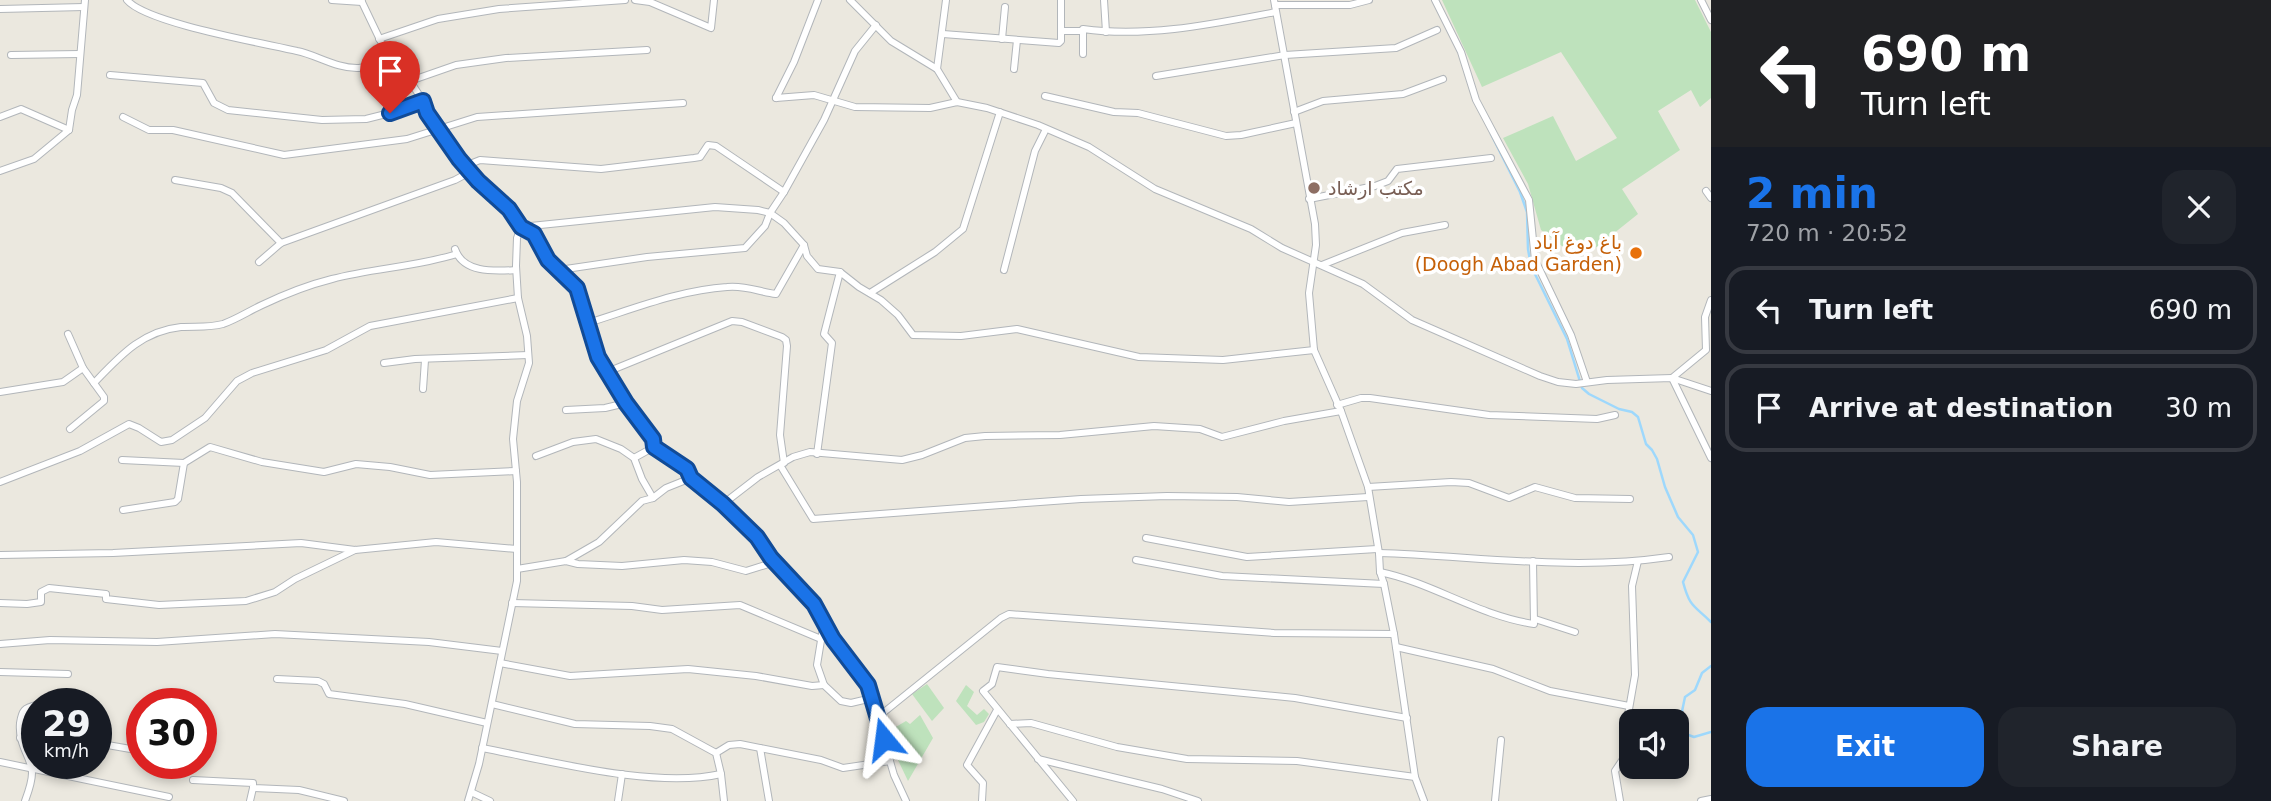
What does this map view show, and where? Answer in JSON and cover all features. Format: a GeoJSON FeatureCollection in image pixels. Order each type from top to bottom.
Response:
{"type":"FeatureCollection","features":[{"type":"Feature","properties":{"kind":"street"},"geometry":{"type":"LineString","coordinates":[[127,0],[134,8],[173,21],[298,51],[351,67],[362,68],[388,54]]}},
{"type":"Feature","properties":{"kind":"street"},"geometry":{"type":"LineString","coordinates":[[332,0],[362,1],[379,39],[423,101],[438,131],[467,169],[509,209],[521,227],[534,234],[548,260],[577,288],[598,357],[626,403],[653,439],[654,447],[687,469],[691,478],[757,537],[775,562],[814,604],[833,639],[868,685],[890,761],[906,801]]}},
{"type":"Feature","properties":{"kind":"street"},"geometry":{"type":"LineString","coordinates":[[379,39],[438,19],[499,9],[625,0]]}},
{"type":"Feature","properties":{"kind":"street"},"geometry":{"type":"LineString","coordinates":[[635,0],[650,2],[711,28],[714,0]]}},
{"type":"Feature","properties":{"kind":"street"},"geometry":{"type":"LineString","coordinates":[[818,0],[794,62],[776,98],[814,95],[855,107],[930,108],[957,102],[1000,112],[1089,147],[1155,189],[1251,229],[1282,248],[1363,284],[1412,320],[1540,376],[1558,382],[1582,383],[1672,378],[1711,391]]}},
{"type":"Feature","properties":{"kind":"street"},"geometry":{"type":"LineString","coordinates":[[850,0],[891,41],[937,69],[957,102]]}},
{"type":"Feature","properties":{"kind":"street"},"geometry":{"type":"LineString","coordinates":[[937,69],[946,0]]}},
{"type":"Feature","properties":{"kind":"street"},"geometry":{"type":"LineString","coordinates":[[943,34],[1059,43],[1062,31],[1061,0]]}},
{"type":"Feature","properties":{"kind":"street"},"geometry":{"type":"LineString","coordinates":[[1104,0],[1105,32]]}},
{"type":"Feature","properties":{"kind":"street"},"geometry":{"type":"LineString","coordinates":[[1062,31],[1163,30],[1275,6],[1350,5],[1369,0]]}},
{"type":"Feature","properties":{"kind":"street"},"geometry":{"type":"LineString","coordinates":[[1435,0],[1461,52],[1476,100],[1529,200],[1535,260],[1571,335],[1582,383]]}},
{"type":"Feature","properties":{"kind":"street"},"geometry":{"type":"LineString","coordinates":[[1701,0],[1711,20]]}},
{"type":"Feature","properties":{"kind":"street"},"geometry":{"type":"LineString","coordinates":[[0,9],[85,4],[77,95],[69,130],[34,159],[0,172]]}},
{"type":"Feature","properties":{"kind":"street"},"geometry":{"type":"LineString","coordinates":[[1275,6],[1315,224],[1314,262],[1309,293],[1314,350],[1368,487],[1380,572],[1394,634],[1415,777],[1424,801]]}},
{"type":"Feature","properties":{"kind":"street"},"geometry":{"type":"LineString","coordinates":[[1002,39],[1005,7]]}},
{"type":"Feature","properties":{"kind":"street"},"geometry":{"type":"LineString","coordinates":[[559,270],[648,257],[745,248],[765,226],[770,213],[785,192],[855,51],[876,25]]}},
{"type":"Feature","properties":{"kind":"street"},"geometry":{"type":"LineString","coordinates":[[1156,76],[1285,55],[1395,48],[1437,30]]}},
{"type":"Feature","properties":{"kind":"street"},"geometry":{"type":"LineString","coordinates":[[1082,31],[1083,54]]}},
{"type":"Feature","properties":{"kind":"street"},"geometry":{"type":"LineString","coordinates":[[1014,69],[1017,40]]}},
{"type":"Feature","properties":{"kind":"street"},"geometry":{"type":"LineString","coordinates":[[410,81],[456,65],[506,58],[648,50]]}},
{"type":"Feature","properties":{"kind":"street"},"geometry":{"type":"LineString","coordinates":[[11,55],[80,54]]}},
{"type":"Feature","properties":{"kind":"street"},"geometry":{"type":"LineString","coordinates":[[110,75],[203,83],[214,103],[228,110],[322,120],[366,119],[423,101]]}},
{"type":"Feature","properties":{"kind":"street"},"geometry":{"type":"LineString","coordinates":[[1294,112],[1322,101],[1403,94],[1443,79]]}},
{"type":"Feature","properties":{"kind":"street"},"geometry":{"type":"LineString","coordinates":[[1045,96],[1114,112],[1161,118],[1226,136],[1296,123]]}},
{"type":"Feature","properties":{"kind":"street"},"geometry":{"type":"LineString","coordinates":[[122,117],[149,130],[173,131],[284,155],[407,139],[477,117],[683,103]]}},
{"type":"Feature","properties":{"kind":"street"},"geometry":{"type":"LineString","coordinates":[[0,117],[21,109],[69,130]]}},
{"type":"Feature","properties":{"kind":"street"},"geometry":{"type":"LineString","coordinates":[[870,293],[935,252],[962,229],[1000,112]]}},
{"type":"Feature","properties":{"kind":"street"},"geometry":{"type":"LineString","coordinates":[[1004,270],[1035,151],[1046,129]]}},
{"type":"Feature","properties":{"kind":"street"},"geometry":{"type":"LineString","coordinates":[[259,262],[281,243],[455,180],[480,160],[601,169],[700,157],[708,145],[716,146],[785,192]]}},
{"type":"Feature","properties":{"kind":"street"},"geometry":{"type":"LineString","coordinates":[[1310,199],[1375,186],[1388,181],[1397,169],[1491,158]]}},
{"type":"Feature","properties":{"kind":"street"},"geometry":{"type":"LineString","coordinates":[[175,180],[221,188],[232,193],[281,243]]}},
{"type":"Feature","properties":{"kind":"street"},"geometry":{"type":"LineString","coordinates":[[1706,191],[1711,198]]}},
{"type":"Feature","properties":{"kind":"street"},"geometry":{"type":"LineString","coordinates":[[521,227],[715,206],[758,210],[770,213],[784,223],[804,245],[807,256],[818,269],[840,272],[898,315],[913,335],[961,336],[1017,329],[1139,357],[1223,360],[1314,350]]}},
{"type":"Feature","properties":{"kind":"street"},"geometry":{"type":"LineString","coordinates":[[1322,265],[1402,233],[1445,225]]}},
{"type":"Feature","properties":{"kind":"street"},"geometry":{"type":"LineString","coordinates":[[468,801],[492,704],[517,581],[513,439],[517,401],[529,363],[516,270],[517,238],[521,227]]}},
{"type":"Feature","properties":{"kind":"street"},"geometry":{"type":"LineString","coordinates":[[587,323],[676,296],[727,287],[754,288],[776,294],[804,245]]}},
{"type":"Feature","properties":{"kind":"street"},"geometry":{"type":"LineString","coordinates":[[94,383],[119,356],[138,341],[154,333],[182,327],[206,328],[226,323],[264,304],[331,279],[434,262],[456,252],[478,270],[516,270]]}},
{"type":"Feature","properties":{"kind":"street"},"geometry":{"type":"LineString","coordinates":[[817,454],[832,343],[824,334],[840,272]]}},
{"type":"Feature","properties":{"kind":"street"},"geometry":{"type":"LineString","coordinates":[[0,482],[80,451],[129,425],[161,442],[172,440],[205,418],[237,381],[252,373],[326,349],[370,326],[518,299]]}},
{"type":"Feature","properties":{"kind":"street"},"geometry":{"type":"LineString","coordinates":[[1672,378],[1706,350],[1705,317],[1711,300]]}},
{"type":"Feature","properties":{"kind":"street"},"geometry":{"type":"LineString","coordinates":[[607,372],[732,321],[742,321],[786,340],[780,435],[782,464],[813,519],[1167,496],[1237,497],[1289,502],[1368,497]]}},
{"type":"Feature","properties":{"kind":"street"},"geometry":{"type":"LineString","coordinates":[[68,334],[83,368],[103,394],[104,401],[70,429]]}},
{"type":"Feature","properties":{"kind":"street"},"geometry":{"type":"LineString","coordinates":[[384,363],[528,355]]}},
{"type":"Feature","properties":{"kind":"street"},"geometry":{"type":"LineString","coordinates":[[423,389],[425,359]]}},
{"type":"Feature","properties":{"kind":"street"},"geometry":{"type":"LineString","coordinates":[[0,392],[63,382],[83,368]]}},
{"type":"Feature","properties":{"kind":"street"},"geometry":{"type":"LineString","coordinates":[[1672,378],[1711,458]]}},
{"type":"Feature","properties":{"kind":"street"},"geometry":{"type":"LineString","coordinates":[[723,504],[758,477],[805,453],[902,460],[965,438],[1060,435],[1154,426],[1200,429],[1222,437],[1339,408],[1361,398],[1489,415],[1597,419],[1615,415]]}},
{"type":"Feature","properties":{"kind":"street"},"geometry":{"type":"LineString","coordinates":[[566,410],[605,408],[626,403]]}},
{"type":"Feature","properties":{"kind":"street"},"geometry":{"type":"LineString","coordinates":[[537,456],[573,442],[596,439],[621,449],[634,458],[653,498]]}},
{"type":"Feature","properties":{"kind":"street"},"geometry":{"type":"LineString","coordinates":[[122,460],[184,463],[210,447],[262,462],[324,472],[356,464],[430,475],[516,471]]}},
{"type":"Feature","properties":{"kind":"street"},"geometry":{"type":"LineString","coordinates":[[634,458],[654,447]]}},
{"type":"Feature","properties":{"kind":"street"},"geometry":{"type":"LineString","coordinates":[[123,510],[175,502],[178,499],[184,463]]}},
{"type":"Feature","properties":{"kind":"street"},"geometry":{"type":"LineString","coordinates":[[566,561],[599,542],[642,501],[691,478]]}},
{"type":"Feature","properties":{"kind":"street"},"geometry":{"type":"LineString","coordinates":[[1368,487],[1451,482],[1469,483],[1509,498],[1535,487],[1575,498],[1630,499]]}},
{"type":"Feature","properties":{"kind":"street"},"geometry":{"type":"LineString","coordinates":[[1146,538],[1247,556],[1378,551],[1532,561],[1638,561],[1669,557]]}},
{"type":"Feature","properties":{"kind":"street"},"geometry":{"type":"LineString","coordinates":[[0,555],[113,553],[301,542],[355,550],[436,542],[517,549]]}},
{"type":"Feature","properties":{"kind":"street"},"geometry":{"type":"LineString","coordinates":[[0,603],[41,602],[41,592],[49,588],[106,594],[106,599],[159,605],[246,601],[275,592],[295,579],[355,550]]}},
{"type":"Feature","properties":{"kind":"street"},"geometry":{"type":"LineString","coordinates":[[517,569],[566,561],[622,566],[684,560],[712,562],[746,571],[775,562]]}},
{"type":"Feature","properties":{"kind":"street"},"geometry":{"type":"LineString","coordinates":[[1136,560],[1222,576],[1384,584]]}},
{"type":"Feature","properties":{"kind":"street"},"geometry":{"type":"LineString","coordinates":[[1380,572],[1508,619],[1534,624],[1532,561]]}},
{"type":"Feature","properties":{"kind":"street"},"geometry":{"type":"LineString","coordinates":[[1620,801],[1615,771],[1629,750],[1625,732],[1635,676],[1632,586],[1638,561]]}},
{"type":"Feature","properties":{"kind":"street"},"geometry":{"type":"LineString","coordinates":[[512,603],[632,606],[662,610],[740,605],[821,639]]}},
{"type":"Feature","properties":{"kind":"street"},"geometry":{"type":"LineString","coordinates":[[878,717],[1009,614],[1274,633],[1394,634]]}},
{"type":"Feature","properties":{"kind":"street"},"geometry":{"type":"LineString","coordinates":[[1535,619],[1575,632]]}},
{"type":"Feature","properties":{"kind":"street"},"geometry":{"type":"LineString","coordinates":[[824,622],[817,665],[824,685],[841,701],[851,703],[872,698]]}},
{"type":"Feature","properties":{"kind":"street"},"geometry":{"type":"LineString","coordinates":[[0,644],[51,640],[157,642],[275,634],[429,642],[502,651]]}},
{"type":"Feature","properties":{"kind":"street"},"geometry":{"type":"LineString","coordinates":[[1396,647],[1493,669],[1550,691],[1629,706]]}},
{"type":"Feature","properties":{"kind":"street"},"geometry":{"type":"LineString","coordinates":[[500,663],[570,676],[688,670],[756,676],[812,686],[824,685]]}},
{"type":"Feature","properties":{"kind":"street"},"geometry":{"type":"LineString","coordinates":[[1073,801],[983,691],[992,684],[997,667],[1295,698],[1407,718]]}},
{"type":"Feature","properties":{"kind":"street"},"geometry":{"type":"LineString","coordinates":[[0,672],[68,674]]}},
{"type":"Feature","properties":{"kind":"street"},"geometry":{"type":"LineString","coordinates":[[277,679],[318,681],[324,684],[329,694],[405,704],[487,723]]}},
{"type":"Feature","properties":{"kind":"street"},"geometry":{"type":"LineString","coordinates":[[492,704],[575,724],[672,729],[716,753],[724,801]]}},
{"type":"Feature","properties":{"kind":"street"},"geometry":{"type":"LineString","coordinates":[[982,801],[983,782],[967,765],[997,710]]}},
{"type":"Feature","properties":{"kind":"street"},"geometry":{"type":"LineString","coordinates":[[1010,724],[1031,723],[1117,747],[1187,760],[1297,761],[1338,765],[1382,775],[1415,777]]}},
{"type":"Feature","properties":{"kind":"street"},"geometry":{"type":"LineString","coordinates":[[20,738],[21,724]]}},
{"type":"Feature","properties":{"kind":"street"},"geometry":{"type":"LineString","coordinates":[[1495,801],[1501,740]]}},
{"type":"Feature","properties":{"kind":"street"},"geometry":{"type":"LineString","coordinates":[[716,753],[729,745],[740,744],[821,760],[843,768],[890,761]]}},
{"type":"Feature","properties":{"kind":"street"},"geometry":{"type":"LineString","coordinates":[[482,748],[622,774],[699,779],[721,774]]}},
{"type":"Feature","properties":{"kind":"street"},"geometry":{"type":"LineString","coordinates":[[760,748],[769,801]]}},
{"type":"Feature","properties":{"kind":"street"},"geometry":{"type":"LineString","coordinates":[[1038,759],[1124,779],[1198,801]]}},
{"type":"Feature","properties":{"kind":"street"},"geometry":{"type":"LineString","coordinates":[[0,762],[21,767]]}},
{"type":"Feature","properties":{"kind":"street"},"geometry":{"type":"LineString","coordinates":[[618,801],[622,774]]}},
{"type":"Feature","properties":{"kind":"street"},"geometry":{"type":"LineString","coordinates":[[25,801],[30,779]]}},
{"type":"Feature","properties":{"kind":"street"},"geometry":{"type":"LineString","coordinates":[[84,779],[169,797]]}},
{"type":"Feature","properties":{"kind":"street"},"geometry":{"type":"LineString","coordinates":[[193,780],[253,783],[250,801]]}},
{"type":"Feature","properties":{"kind":"street"},"geometry":{"type":"LineString","coordinates":[[253,788],[299,790],[344,801]]}},
{"type":"Feature","properties":{"kind":"street"},"geometry":{"type":"LineString","coordinates":[[471,792],[490,801]]}},
{"type":"Feature","properties":{"kind":"street"},"geometry":{"type":"LineString","coordinates":[[1701,801],[1711,799]]}},
{"type":"Feature","properties":{"kind":"green space"},"geometry":{"type":"Polygon","coordinates":[[[1442,0],[1695,0],[1711,32],[1711,98],[1700,107],[1691,90],[1658,111],[1680,150],[1622,189],[1638,214],[1613,234],[1616,239],[1575,256],[1541,230],[1528,184],[1503,138],[1553,116],[1576,161],[1617,138],[1561,52],[1482,87],[1442,0]]]}},
{"type":"Feature","properties":{"kind":"green space"},"geometry":{"type":"Polygon","coordinates":[[[927,684],[944,708],[932,721],[912,694],[927,684]]]}},
{"type":"Feature","properties":{"kind":"green space"},"geometry":{"type":"Polygon","coordinates":[[[966,685],[974,692],[967,706],[977,715],[984,709],[989,714],[984,722],[976,725],[956,701],[966,685]]]}},
{"type":"Feature","properties":{"kind":"green space"},"geometry":{"type":"Polygon","coordinates":[[[920,715],[933,738],[908,781],[898,760],[902,750],[896,750],[889,731],[906,721],[910,724],[920,715]]]}},
{"type":"Feature","properties":{"kind":"waterway"},"geometry":{"type":"LineString","coordinates":[[1491,134],[1520,192],[1527,212],[1531,266],[1567,339],[1582,388],[1589,394],[1638,417],[1646,444],[1657,459],[1678,517],[1693,535],[1698,552],[1683,582],[1688,597],[1711,622]]}},
{"type":"Feature","properties":{"kind":"waterway"},"geometry":{"type":"LineString","coordinates":[[1711,666],[1702,673],[1695,690],[1685,697],[1680,721],[1683,733],[1694,737],[1711,732]]}},
{"type":"Feature","properties":{"kind":"place","name":"مکتب ارشاد"},"geometry":{"type":"Point","coordinates":[1314,188]}},
{"type":"Feature","properties":{"kind":"place","name":"باغ دوغ آباد (Doogh Abad Garden)"},"geometry":{"type":"Point","coordinates":[1636,253]}},
{"type":"Feature","properties":{"kind":"route"},"geometry":{"type":"LineString","coordinates":[[390,113],[423,101],[438,131],[459,159],[491,195],[509,209],[521,227],[534,234],[548,260],[577,288],[598,357],[626,403],[653,439],[654,447],[687,469],[691,478],[757,537],[771,558],[814,604],[833,639],[868,685],[884,739]]}}]}
